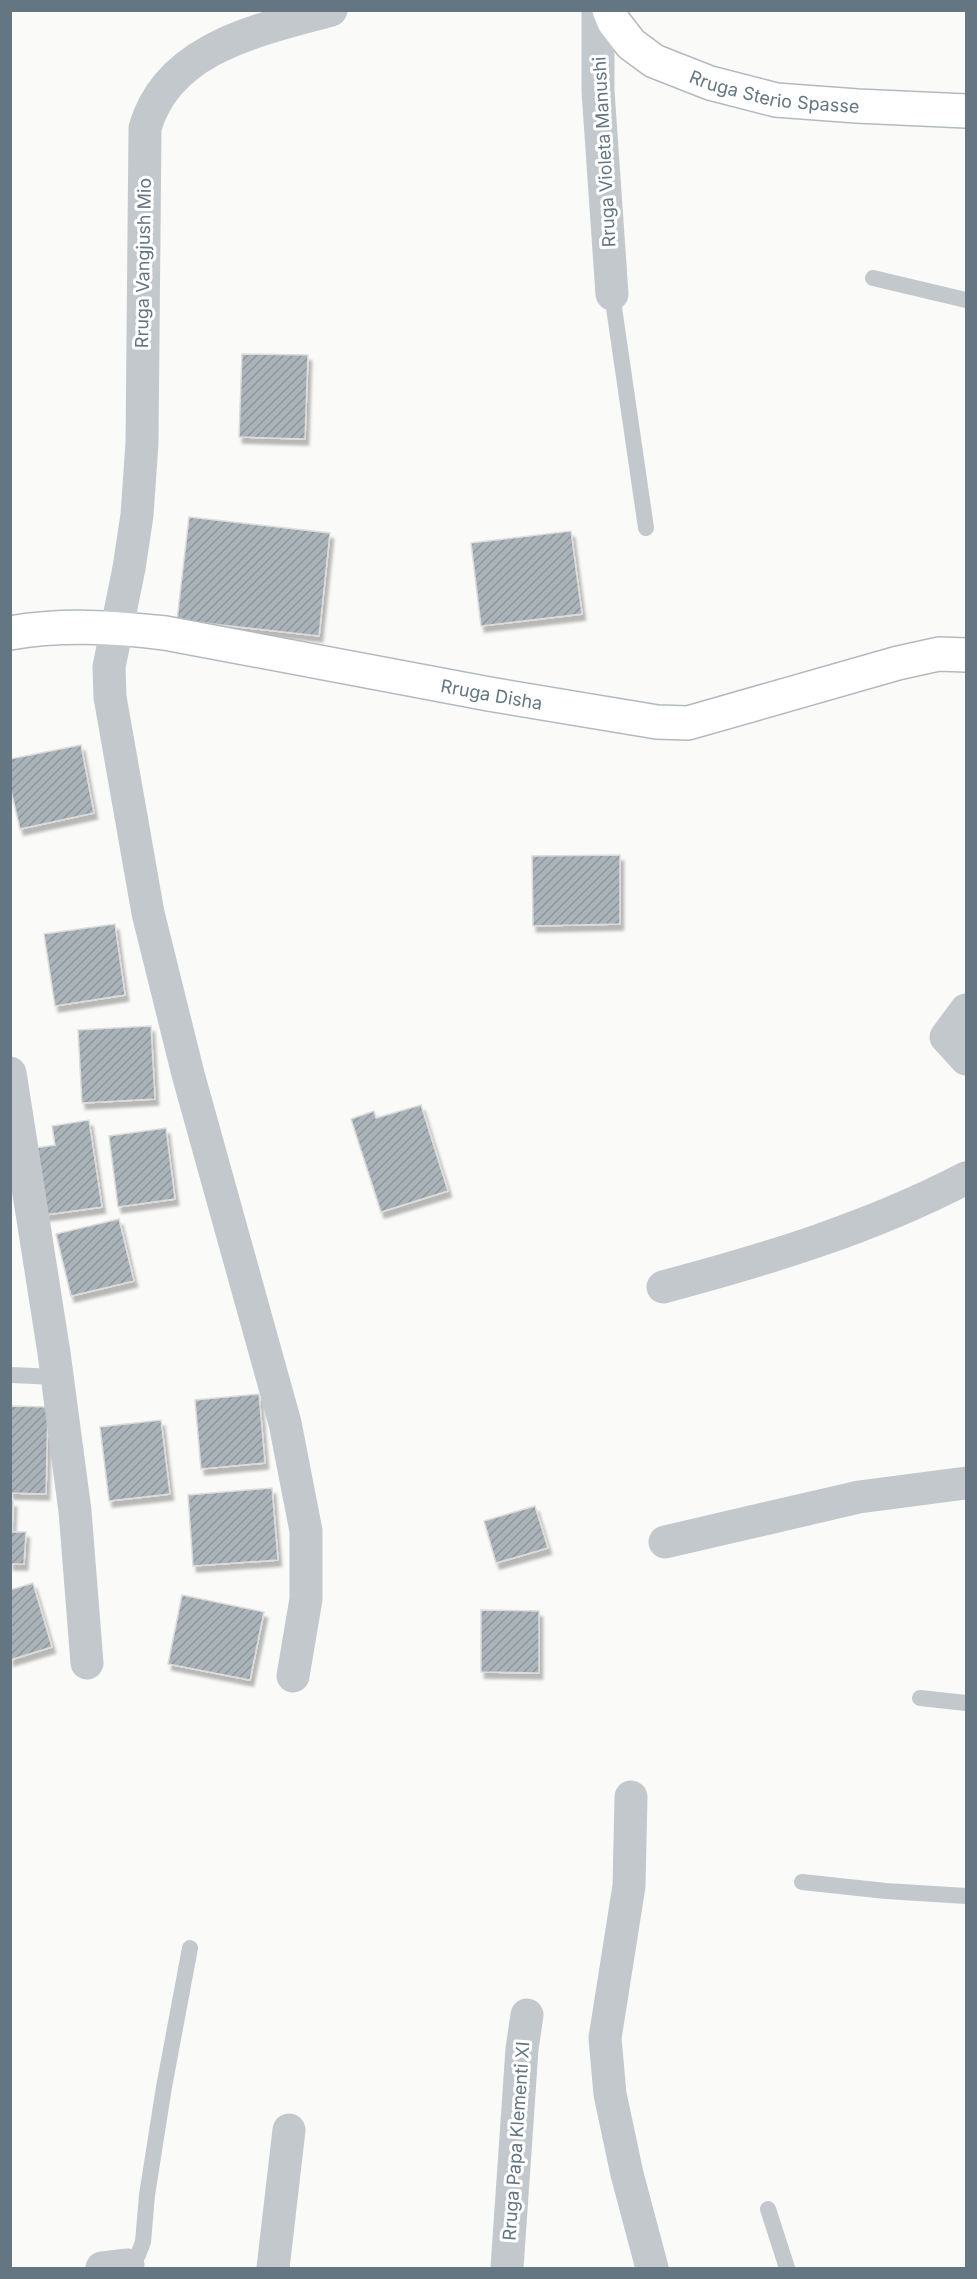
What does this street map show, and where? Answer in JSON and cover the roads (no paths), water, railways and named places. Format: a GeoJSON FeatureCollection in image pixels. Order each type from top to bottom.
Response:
{"type":"FeatureCollection","features":[{"type":"Feature","properties":{"kind":"street","name":"Rruga Vangjush Mio"},"geometry":{"type":"LineString","coordinates":[[293,1676],[306,1599],[306,1531],[285,1423],[188,1074],[148,912],[110,697],[109,668],[137,514],[141,455],[145,128],[150,108],[165,86],[180,71],[210,52],[252,32],[331,10]]}},
{"type":"Feature","properties":{"kind":"street","name":"Rruga Violeta Manushi"},"geometry":{"type":"LineString","coordinates":[[598,10],[598,91],[612,294]]}},
{"type":"Feature","properties":{"kind":"street","name":"Rruga Sterio Spasse"},"geometry":{"type":"LineString","coordinates":[[609,10],[614,22],[632,44],[654,61],[710,83],[776,100],[966,111]]}},
{"type":"Feature","properties":{"kind":"street","name":"Rruga Disha"},"geometry":{"type":"LineString","coordinates":[[10,633],[36,628],[116,627],[165,633],[489,694],[667,722],[688,723],[898,663],[939,654],[966,655]]}},
{"type":"Feature","properties":{"kind":"street"},"geometry":{"type":"LineString","coordinates":[[956,1048],[966,1010]]}},
{"type":"Feature","properties":{"kind":"street"},"geometry":{"type":"LineString","coordinates":[[10,1073],[57,1377],[75,1511],[87,1663]]}},
{"type":"Feature","properties":{"kind":"street"},"geometry":{"type":"LineString","coordinates":[[663,1287],[758,1262],[859,1227],[966,1178]]}},
{"type":"Feature","properties":{"kind":"street"},"geometry":{"type":"LineString","coordinates":[[665,1542],[859,1497],[966,1483]]}},
{"type":"Feature","properties":{"kind":"street"},"geometry":{"type":"LineString","coordinates":[[631,1797],[629,1886],[605,2037],[610,2094],[627,2174],[652,2268]]}},
{"type":"Feature","properties":{"kind":"street","name":"Rruga Papa Klementi XI"},"geometry":{"type":"LineString","coordinates":[[507,2268],[526,2015]]}},
{"type":"Feature","properties":{"kind":"street"},"geometry":{"type":"LineString","coordinates":[[273,2268],[289,2130]]}},
{"type":"Feature","properties":{"kind":"lane"},"geometry":{"type":"LineString","coordinates":[[873,278],[966,300]]}},
{"type":"Feature","properties":{"kind":"lane"},"geometry":{"type":"LineString","coordinates":[[612,294],[646,528]]}},
{"type":"Feature","properties":{"kind":"lane"},"geometry":{"type":"LineString","coordinates":[[10,1375],[57,1377]]}},
{"type":"Feature","properties":{"kind":"lane"},"geometry":{"type":"LineString","coordinates":[[920,1698],[966,1703]]}},
{"type":"Feature","properties":{"kind":"lane"},"geometry":{"type":"LineString","coordinates":[[802,1882],[886,1891],[966,1896]]}},
{"type":"Feature","properties":{"kind":"lane"},"geometry":{"type":"LineString","coordinates":[[115,2267],[138,2255],[143,2242],[147,2195],[164,2087],[190,1948]]}},
{"type":"Feature","properties":{"kind":"lane"},"geometry":{"type":"LineString","coordinates":[[768,2209],[787,2268]]}}]}
